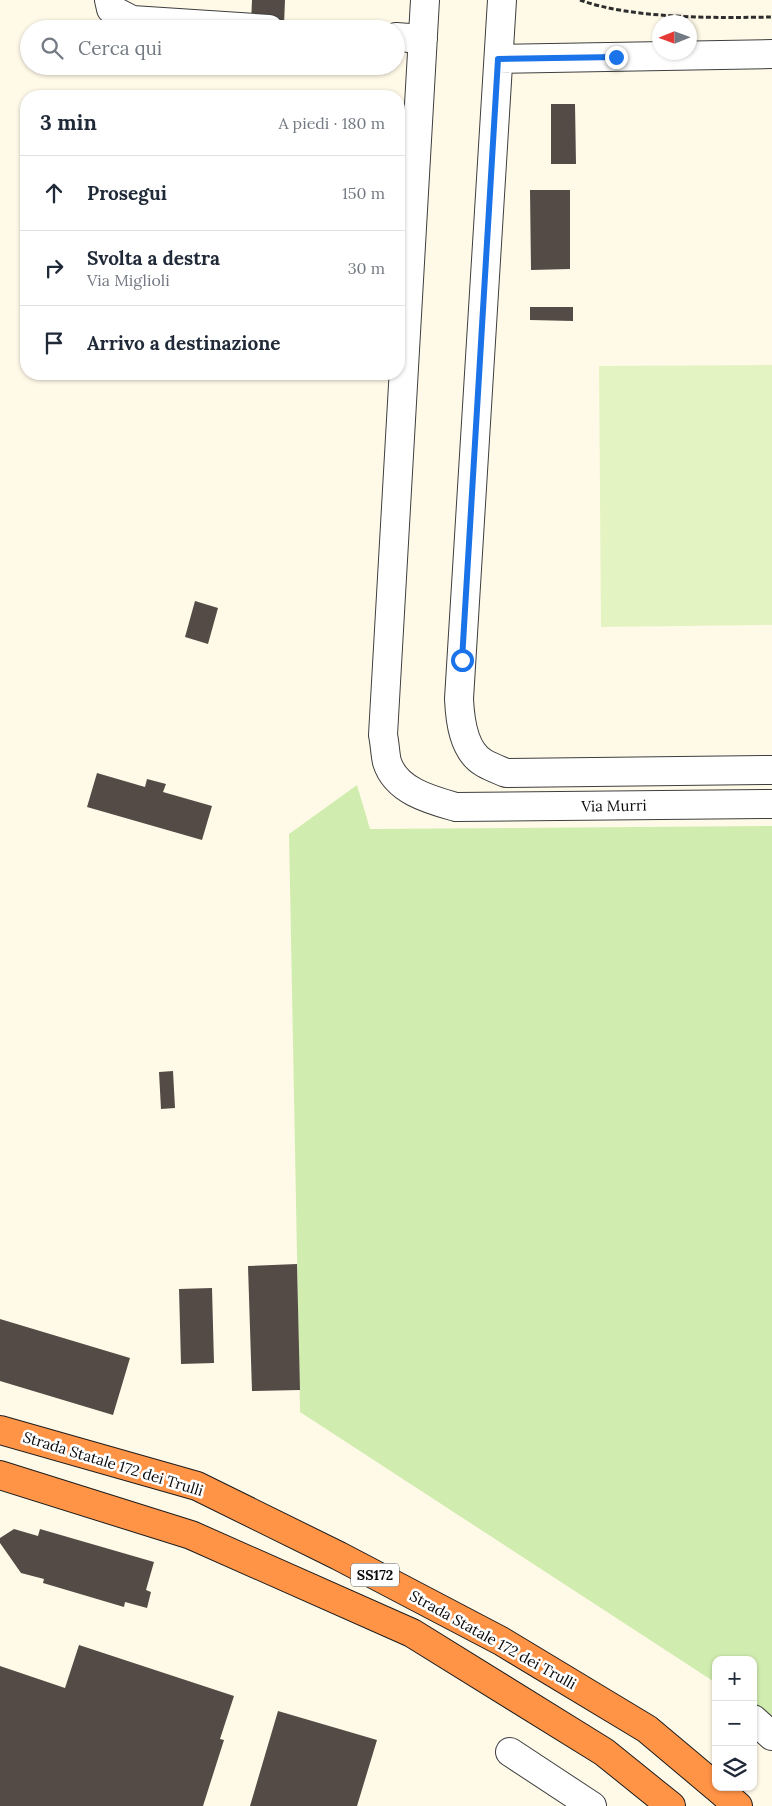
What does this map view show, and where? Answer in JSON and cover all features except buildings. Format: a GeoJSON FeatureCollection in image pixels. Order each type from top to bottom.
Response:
{"type":"FeatureCollection","features":[{"type":"Feature","properties":{"kind":"highway","name":"Strada Statale 172 dei Trulli"},"geometry":{"type":"LineString","coordinates":[[0,1430],[197,1486],[330,1552],[501,1641],[648,1729],[712,1784]]}},
{"type":"Feature","properties":{"kind":"highway","name":"SS172"},"geometry":{"type":"LineString","coordinates":[[0,1475],[191,1535],[412,1633],[604,1752],[671,1806]]}},
{"type":"Feature","properties":{"kind":"highway","name":"Strada Statale 172 dei Trulli"},"geometry":{"type":"LineString","coordinates":[[721,1791],[738,1806]]}},
{"type":"Feature","properties":{"kind":"street"},"geometry":{"type":"LineString","coordinates":[[109,0],[111,9],[132,20]]}},
{"type":"Feature","properties":{"kind":"street","name":"Via Murri"},"geometry":{"type":"LineString","coordinates":[[405,360],[425,0]]}},
{"type":"Feature","properties":{"kind":"street"},"geometry":{"type":"LineString","coordinates":[[502,0],[459,699],[460,724],[467,743],[482,762],[506,773],[772,770]]}},
{"type":"Feature","properties":{"kind":"street"},"geometry":{"type":"LineString","coordinates":[[405,38],[423,39]]}},
{"type":"Feature","properties":{"kind":"street"},"geometry":{"type":"LineString","coordinates":[[498,59],[772,54]]}},
{"type":"Feature","properties":{"kind":"street","name":"Via Murri"},"geometry":{"type":"LineString","coordinates":[[404,380],[384,735],[388,764],[402,784],[428,800],[456,807],[772,804]]}},
{"type":"Feature","properties":{"kind":"street"},"geometry":{"type":"LineString","coordinates":[[757,1723],[772,1736]]}},
{"type":"Feature","properties":{"kind":"street"},"geometry":{"type":"LineString","coordinates":[[510,1752],[592,1806]]}},
{"type":"Feature","properties":{"kind":"path"},"geometry":{"type":"LineString","coordinates":[[580,0],[643,12],[716,18],[772,17]]}},
{"type":"Feature","properties":{"kind":"green space"},"geometry":{"type":"Polygon","coordinates":[[[772,365],[772,625],[601,627],[599,366],[772,365]]]}},
{"type":"Feature","properties":{"kind":"green space"},"geometry":{"type":"Polygon","coordinates":[[[357,785],[370,829],[772,826],[772,1728],[757,1715],[757,1656],[712,1656],[712,1680],[300,1412],[289,834],[357,785]]]}},
{"type":"Feature","properties":{"kind":"route"},"geometry":{"type":"LineString","coordinates":[[462,660],[498,59],[616,57]]}}]}
